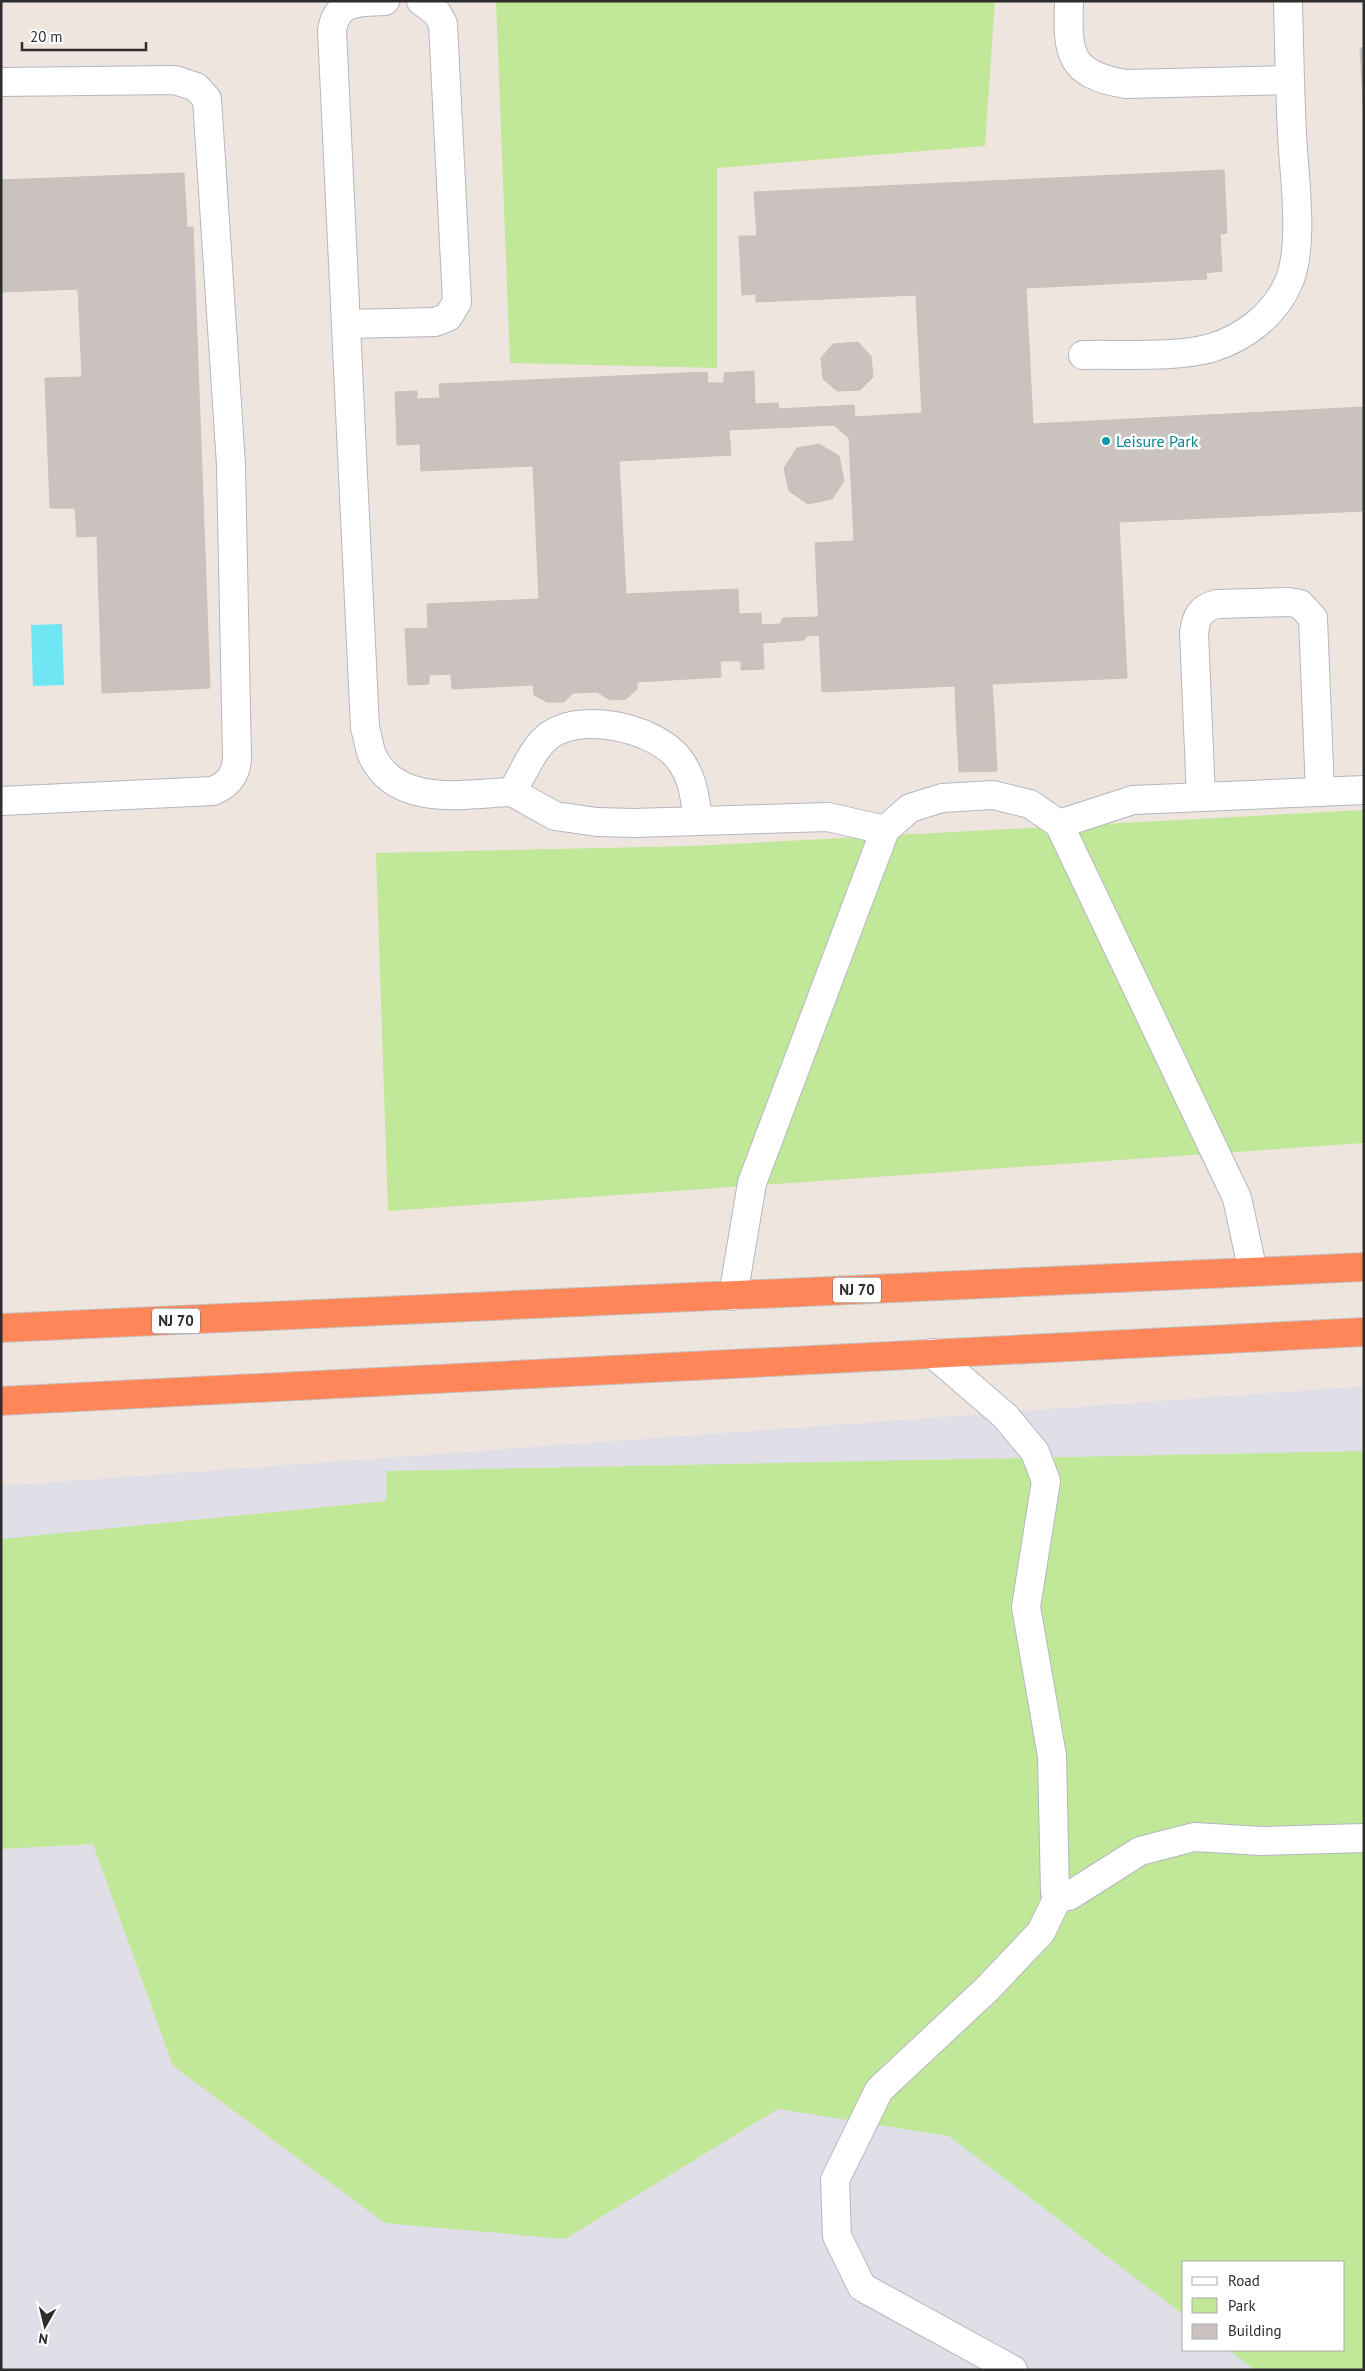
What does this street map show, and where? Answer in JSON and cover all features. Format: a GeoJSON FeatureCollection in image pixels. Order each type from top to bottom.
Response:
{"type":"FeatureCollection","features":[{"type":"Feature","properties":{"kind":"highway","name":"NJ 70"},"geometry":{"type":"LineString","coordinates":[[1,1328],[1364,1267]]}},
{"type":"Feature","properties":{"kind":"highway"},"geometry":{"type":"LineString","coordinates":[[1,1401],[1364,1332]]}},
{"type":"Feature","properties":{"kind":"lane"},"geometry":{"type":"LineString","coordinates":[[385,1],[351,2],[344,5],[336,16],[332,30],[365,728],[372,754],[390,779],[404,788],[439,795],[512,792],[555,816],[597,822],[634,823],[828,817],[885,830]]}},
{"type":"Feature","properties":{"kind":"lane"},"geometry":{"type":"LineString","coordinates":[[346,324],[435,322],[448,317],[457,302],[443,24],[437,12],[421,1]]}},
{"type":"Feature","properties":{"kind":"lane"},"geometry":{"type":"LineString","coordinates":[[1069,1],[1068,29],[1072,54],[1078,64],[1101,80],[1126,84],[1289,80]]}},
{"type":"Feature","properties":{"kind":"lane"},"geometry":{"type":"LineString","coordinates":[[1083,355],[1193,352],[1212,347],[1236,338],[1258,324],[1276,304],[1288,284],[1295,258],[1297,232],[1289,80],[1288,1]]}},
{"type":"Feature","properties":{"kind":"lane"},"geometry":{"type":"LineString","coordinates":[[1,82],[175,80],[196,87],[206,99],[209,109],[231,465],[237,758],[236,767],[228,782],[213,791],[1,801]]}},
{"type":"Feature","properties":{"kind":"lane"},"geometry":{"type":"LineString","coordinates":[[1201,797],[1195,621],[1206,607],[1226,604],[1289,602],[1300,604],[1308,610],[1313,618],[1320,792]]}},
{"type":"Feature","properties":{"kind":"lane"},"geometry":{"type":"LineString","coordinates":[[512,792],[544,740],[553,733],[567,728],[608,724],[650,736],[668,746],[679,758],[689,774],[694,790],[698,820]]}},
{"type":"Feature","properties":{"kind":"lane"},"geometry":{"type":"LineString","coordinates":[[1059,824],[1133,800],[1364,790]]}},
{"type":"Feature","properties":{"kind":"lane"},"geometry":{"type":"LineString","coordinates":[[732,1296],[752,1183],[885,830],[910,808],[942,798],[993,795],[1030,804],[1059,824],[1237,1198],[1253,1272]]}},
{"type":"Feature","properties":{"kind":"lane"},"geometry":{"type":"LineString","coordinates":[[932,1354],[1005,1416],[1035,1452],[1046,1481],[1026,1607],[1052,1756],[1055,1892],[1069,1896],[1140,1851],[1194,1837],[1262,1841],[1364,1838]]}},
{"type":"Feature","properties":{"kind":"lane"},"geometry":{"type":"LineString","coordinates":[[1013,2370],[862,2287],[837,2236],[835,2180],[879,2090],[987,1989],[1041,1932],[1060,1893]]}},
{"type":"Feature","properties":{"kind":"shaded area"},"geometry":{"type":"Polygon","coordinates":[[[1364,1386],[1364,2370],[1,2370],[1,1486],[1364,1386]]]}},
{"type":"Feature","properties":{"kind":"green space"},"geometry":{"type":"Polygon","coordinates":[[[496,1],[995,1],[985,146],[717,168],[717,368],[510,363],[496,1]]]}},
{"type":"Feature","properties":{"kind":"green space"},"geometry":{"type":"Polygon","coordinates":[[[1364,810],[1364,1143],[388,1211],[376,853],[692,846],[1364,810]]]}},
{"type":"Feature","properties":{"kind":"green space"},"geometry":{"type":"Polygon","coordinates":[[[1364,1451],[1364,2370],[1255,2370],[1230,2351],[1345,2351],[1345,2261],[1182,2261],[1182,2313],[949,2136],[778,2109],[565,2239],[385,2223],[173,2066],[93,1844],[1,1849],[1,1539],[386,1501],[387,1471],[1364,1451]]]}},
{"type":"Feature","properties":{"kind":"water"},"geometry":{"type":"Polygon","coordinates":[[[62,624],[64,685],[33,686],[31,625],[62,624]]]}},
{"type":"Feature","properties":{"kind":"building"},"geometry":{"type":"Polygon","coordinates":[[[1360,48],[1364,48],[1364,122],[1360,48]]]}},
{"type":"Feature","properties":{"kind":"building","name":"Leisure Park"},"geometry":{"type":"Polygon","coordinates":[[[1224,170],[1227,233],[1220,234],[1222,271],[1206,273],[1207,279],[1026,288],[1033,424],[1364,407],[1364,511],[1119,522],[1127,678],[992,684],[994,713],[956,715],[955,686],[822,692],[815,543],[854,541],[849,438],[834,425],[729,430],[731,455],[619,461],[626,594],[738,589],[739,614],[761,613],[764,669],[741,670],[741,661],[720,661],[721,677],[637,682],[637,689],[626,699],[610,700],[597,692],[573,693],[564,702],[547,702],[534,695],[533,685],[452,689],[451,674],[429,675],[429,684],[408,685],[405,629],[428,628],[427,604],[539,599],[533,466],[421,471],[420,444],[397,445],[395,392],[417,391],[417,399],[440,398],[439,384],[707,372],[708,383],[724,383],[724,373],[754,371],[755,404],[778,403],[779,409],[854,405],[855,417],[922,413],[916,295],[756,302],[756,294],[742,295],[739,236],[757,236],[754,192],[1224,170]]]}},
{"type":"Feature","properties":{"kind":"building"},"geometry":{"type":"Polygon","coordinates":[[[184,173],[187,228],[193,227],[210,688],[102,693],[97,536],[77,537],[75,508],[50,508],[45,378],[82,377],[78,289],[1,292],[1,180],[184,173]]]}},
{"type":"Feature","properties":{"kind":"building"},"geometry":{"type":"Polygon","coordinates":[[[858,342],[871,356],[873,377],[860,390],[837,391],[823,379],[821,358],[833,344],[858,342]]]}},
{"type":"Feature","properties":{"kind":"building"},"geometry":{"type":"Polygon","coordinates":[[[819,444],[839,456],[844,481],[832,499],[808,504],[789,491],[784,468],[797,448],[819,444]]]}},
{"type":"Feature","properties":{"kind":"building"},"geometry":{"type":"Polygon","coordinates":[[[819,617],[820,635],[807,636],[804,640],[763,643],[761,625],[780,624],[783,618],[819,617]]]}},
{"type":"Feature","properties":{"kind":"building"},"geometry":{"type":"Polygon","coordinates":[[[994,713],[997,771],[959,772],[956,715],[994,713]]]}},
{"type":"Feature","properties":{"kind":"place","name":"Leisure Park"},"geometry":{"type":"Point","coordinates":[1106,441]}}]}
